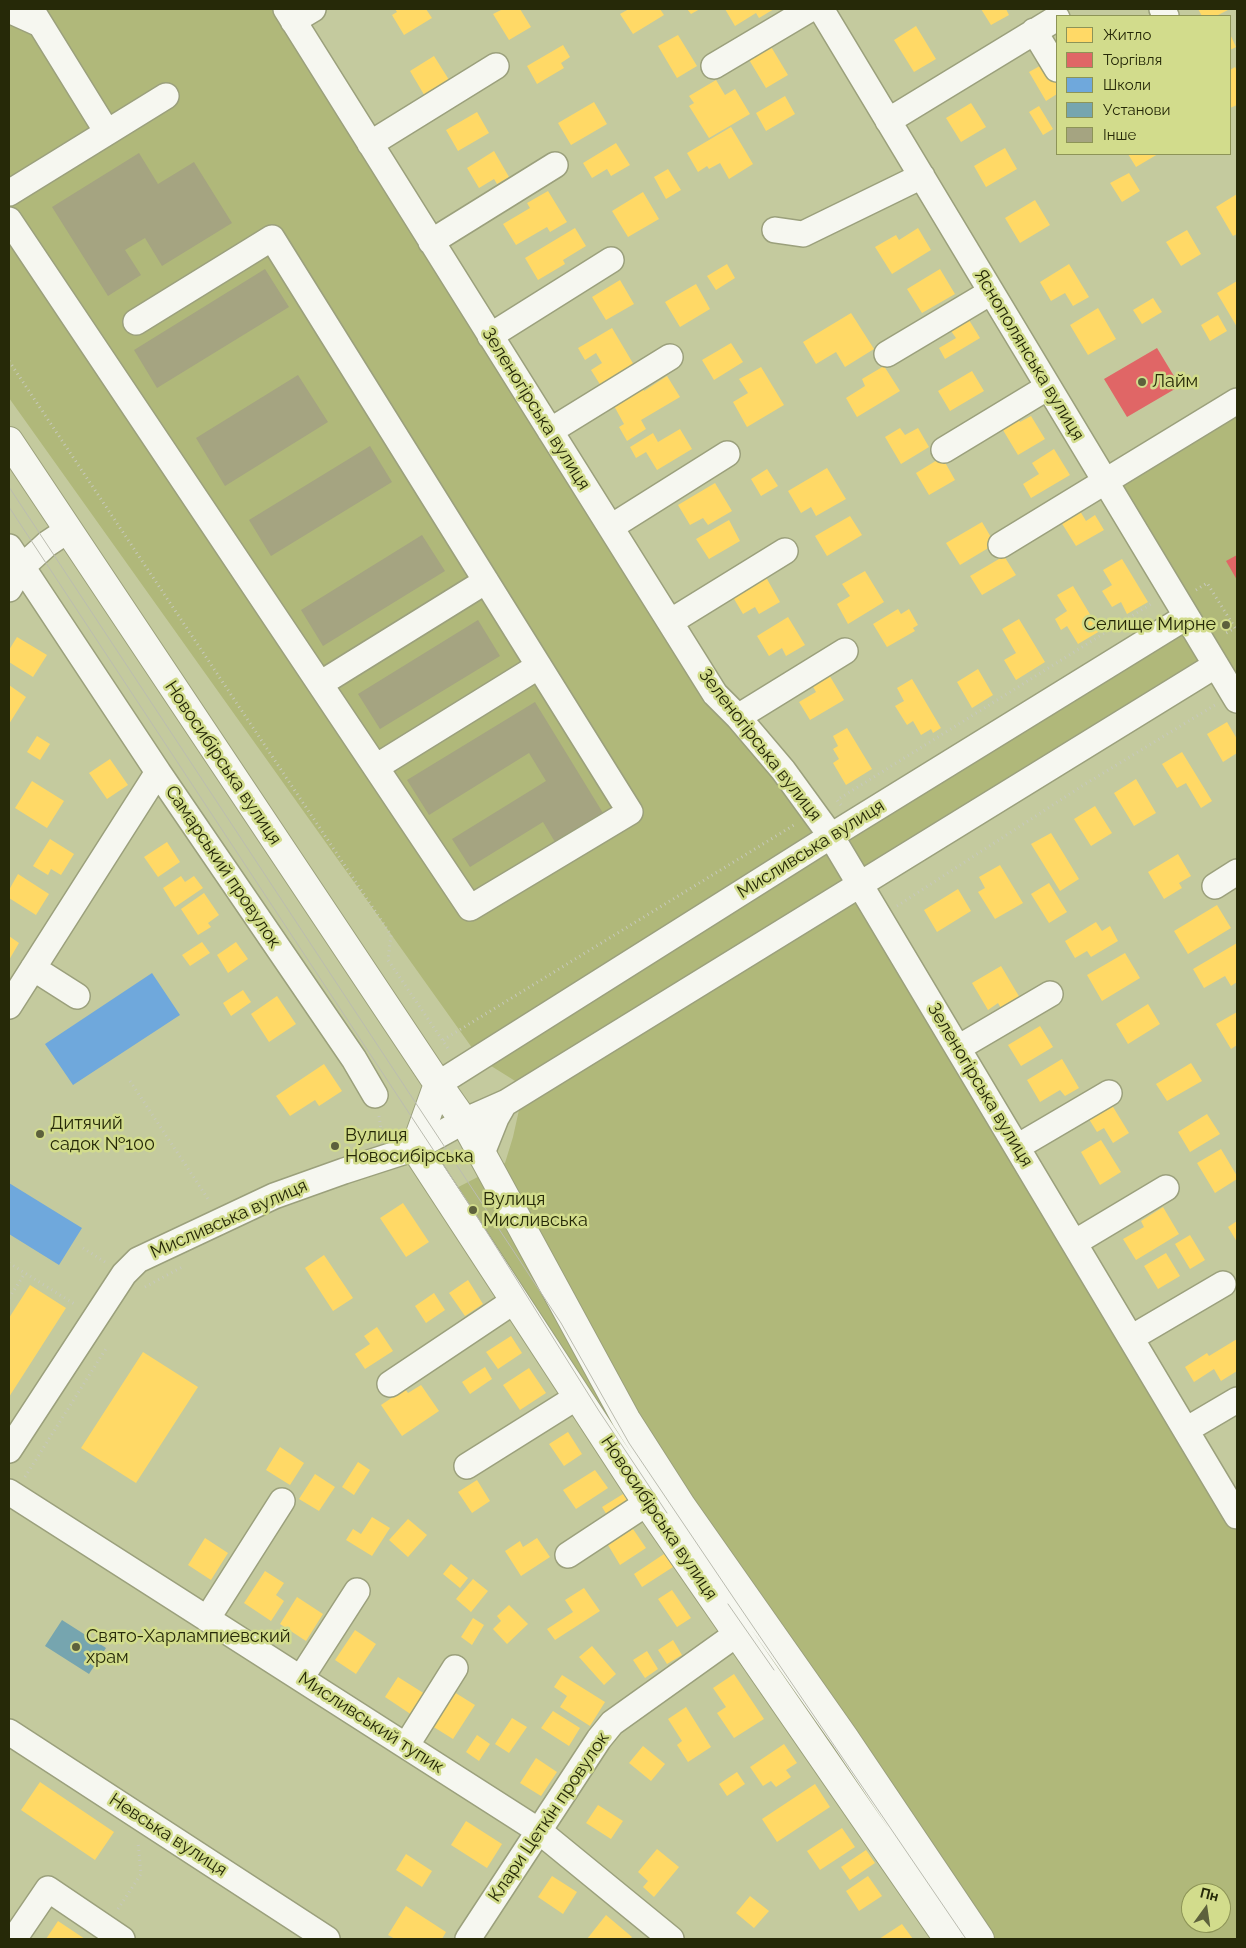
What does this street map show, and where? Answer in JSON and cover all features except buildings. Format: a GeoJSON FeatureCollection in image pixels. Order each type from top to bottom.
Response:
{"type":"FeatureCollection","features":[{"type":"Feature","properties":{"kind":"main road","name":"Новосибірська вулиця"},"geometry":{"type":"LineString","coordinates":[[9,441],[464,1121],[626,1419],[682,1505],[844,1737],[980,1939]]}},
{"type":"Feature","properties":{"kind":"main road"},"geometry":{"type":"LineString","coordinates":[[415,1148],[438,1084]]}},
{"type":"Feature","properties":{"kind":"main road","name":"Новосибірська вулиця"},"geometry":{"type":"LineString","coordinates":[[415,1148],[647,1503],[948,1939]]}},
{"type":"Feature","properties":{"kind":"main road"},"geometry":{"type":"LineString","coordinates":[[514,1301],[552,1281]]}},
{"type":"Feature","properties":{"kind":"street"},"geometry":{"type":"LineString","coordinates":[[714,66],[810,9]]}},
{"type":"Feature","properties":{"kind":"street","name":"Яснополянська вулиця"},"geometry":{"type":"LineString","coordinates":[[821,9],[1226,684]]}},
{"type":"Feature","properties":{"kind":"street"},"geometry":{"type":"LineString","coordinates":[[1059,15],[1075,9]]}},
{"type":"Feature","properties":{"kind":"street"},"geometry":{"type":"LineString","coordinates":[[9,10],[35,16],[107,132]]}},
{"type":"Feature","properties":{"kind":"street","name":"Зеленогірська вулиця"},"geometry":{"type":"LineString","coordinates":[[297,13],[370,144],[715,694],[738,717],[783,770],[831,836],[1237,1516]]}},
{"type":"Feature","properties":{"kind":"street"},"geometry":{"type":"LineString","coordinates":[[888,121],[1048,19],[1056,63]]}},
{"type":"Feature","properties":{"kind":"street"},"geometry":{"type":"LineString","coordinates":[[370,144],[496,66]]}},
{"type":"Feature","properties":{"kind":"street"},"geometry":{"type":"LineString","coordinates":[[9,193],[166,96]]}},
{"type":"Feature","properties":{"kind":"street"},"geometry":{"type":"LineString","coordinates":[[431,242],[555,165]]}},
{"type":"Feature","properties":{"kind":"street"},"geometry":{"type":"LineString","coordinates":[[775,230],[803,234],[922,176]]}},
{"type":"Feature","properties":{"kind":"street"},"geometry":{"type":"LineString","coordinates":[[9,220],[470,908],[630,812],[272,238],[136,322]]}},
{"type":"Feature","properties":{"kind":"street"},"geometry":{"type":"LineString","coordinates":[[490,336],[612,260]]}},
{"type":"Feature","properties":{"kind":"street"},"geometry":{"type":"LineString","coordinates":[[887,354],[991,292]]}},
{"type":"Feature","properties":{"kind":"street"},"geometry":{"type":"LineString","coordinates":[[550,432],[670,357]]}},
{"type":"Feature","properties":{"kind":"street"},"geometry":{"type":"LineString","coordinates":[[944,450],[1048,388]]}},
{"type":"Feature","properties":{"kind":"street"},"geometry":{"type":"LineString","coordinates":[[1001,545],[1106,483],[1237,401]]}},
{"type":"Feature","properties":{"kind":"street"},"geometry":{"type":"LineString","coordinates":[[611,527],[728,454]]}},
{"type":"Feature","properties":{"kind":"street"},"geometry":{"type":"LineString","coordinates":[[9,589],[22,568],[47,544],[68,530]]}},
{"type":"Feature","properties":{"kind":"street"},"geometry":{"type":"LineString","coordinates":[[9,547],[158,772]]}},
{"type":"Feature","properties":{"kind":"street"},"geometry":{"type":"LineString","coordinates":[[670,622],[785,551]]}},
{"type":"Feature","properties":{"kind":"street"},"geometry":{"type":"LineString","coordinates":[[320,684],[486,581]]}},
{"type":"Feature","properties":{"kind":"street","name":"Мисливська вулиця"},"geometry":{"type":"LineString","coordinates":[[438,1084],[831,836],[1186,617]]}},
{"type":"Feature","properties":{"kind":"street"},"geometry":{"type":"LineString","coordinates":[[738,717],[845,651]]}},
{"type":"Feature","properties":{"kind":"street"},"geometry":{"type":"LineString","coordinates":[[376,767],[539,666]]}},
{"type":"Feature","properties":{"kind":"street","name":"Мисливська вулиця"},"geometry":{"type":"LineString","coordinates":[[9,1450],[124,1274],[138,1260],[274,1196],[415,1148],[464,1121],[504,1104],[860,884],[1226,684]]}},
{"type":"Feature","properties":{"kind":"street","name":"Самарський провулок"},"geometry":{"type":"LineString","coordinates":[[9,1006],[158,772],[348,1051],[375,1095]]}},
{"type":"Feature","properties":{"kind":"street"},"geometry":{"type":"LineString","coordinates":[[1215,886],[1237,872]]}},
{"type":"Feature","properties":{"kind":"street"},"geometry":{"type":"LineString","coordinates":[[33,968],[77,996]]}},
{"type":"Feature","properties":{"kind":"street"},"geometry":{"type":"LineString","coordinates":[[958,1048],[1050,994]]}},
{"type":"Feature","properties":{"kind":"street"},"geometry":{"type":"LineString","coordinates":[[1017,1147],[1109,1093]]}},
{"type":"Feature","properties":{"kind":"street"},"geometry":{"type":"LineString","coordinates":[[482,1153],[496,1118],[504,1104]]}},
{"type":"Feature","properties":{"kind":"street"},"geometry":{"type":"LineString","coordinates":[[1074,1243],[1166,1188]]}},
{"type":"Feature","properties":{"kind":"street"},"geometry":{"type":"LineString","coordinates":[[1131,1338],[1223,1284]]}},
{"type":"Feature","properties":{"kind":"street"},"geometry":{"type":"LineString","coordinates":[[390,1384],[514,1301]]}},
{"type":"Feature","properties":{"kind":"street"},"geometry":{"type":"LineString","coordinates":[[467,1466],[576,1397]]}},
{"type":"Feature","properties":{"kind":"street"},"geometry":{"type":"LineString","coordinates":[[1186,1430],[1237,1400]]}},
{"type":"Feature","properties":{"kind":"street","name":"Мисливський тупик"},"geometry":{"type":"LineString","coordinates":[[11,1494],[539,1830],[671,1939]]}},
{"type":"Feature","properties":{"kind":"street"},"geometry":{"type":"LineString","coordinates":[[207,1619],[282,1501]]}},
{"type":"Feature","properties":{"kind":"street"},"geometry":{"type":"LineString","coordinates":[[568,1555],[647,1503]]}},
{"type":"Feature","properties":{"kind":"street"},"geometry":{"type":"LineString","coordinates":[[301,1678],[357,1591]]}},
{"type":"Feature","properties":{"kind":"street","name":"Клари Цеткін провулок"},"geometry":{"type":"LineString","coordinates":[[468,1939],[599,1739],[612,1723],[738,1633]]}},
{"type":"Feature","properties":{"kind":"street"},"geometry":{"type":"LineString","coordinates":[[406,1746],[455,1668]]}},
{"type":"Feature","properties":{"kind":"street","name":"Невська вулиця"},"geometry":{"type":"LineString","coordinates":[[9,1732],[327,1939]]}},
{"type":"Feature","properties":{"kind":"street"},"geometry":{"type":"LineString","coordinates":[[14,1939],[48,1889],[114,1934]]}},
{"type":"Feature","properties":{"kind":"path"},"geometry":{"type":"LineString","coordinates":[[9,361],[391,935],[388,960],[452,1053]]}},
{"type":"Feature","properties":{"kind":"path"},"geometry":{"type":"LineString","coordinates":[[1193,591],[1206,583],[1236,628],[1226,633],[1230,640]]}},
{"type":"Feature","properties":{"kind":"path"},"geometry":{"type":"LineString","coordinates":[[837,800],[1151,604],[1159,606]]}},
{"type":"Feature","properties":{"kind":"path"},"geometry":{"type":"LineString","coordinates":[[894,908],[1082,786],[1226,684]]}},
{"type":"Feature","properties":{"kind":"path"},"geometry":{"type":"LineString","coordinates":[[443,1040],[795,824],[801,825]]}},
{"type":"Feature","properties":{"kind":"path"},"geometry":{"type":"LineString","coordinates":[[130,1082],[210,1203]]}},
{"type":"Feature","properties":{"kind":"path"},"geometry":{"type":"LineString","coordinates":[[83,1248],[108,1264]]}},
{"type":"Feature","properties":{"kind":"path"},"geometry":{"type":"LineString","coordinates":[[9,1263],[78,1307]]}},
{"type":"Feature","properties":{"kind":"path"},"geometry":{"type":"LineString","coordinates":[[144,1288],[188,1264]]}},
{"type":"Feature","properties":{"kind":"path"},"geometry":{"type":"LineString","coordinates":[[9,1298],[25,1273]]}},
{"type":"Feature","properties":{"kind":"path"},"geometry":{"type":"LineString","coordinates":[[11,1494],[108,1345]]}},
{"type":"Feature","properties":{"kind":"path"},"geometry":{"type":"LineString","coordinates":[[114,1934],[141,1874]]}},
{"type":"Feature","properties":{"kind":"green space"},"geometry":{"type":"Polygon","coordinates":[[[9,9],[286,9],[715,694],[831,835],[1186,617],[1106,483],[1237,401],[1237,673],[1225,680],[1216,665],[860,884],[1237,1516],[1237,1939],[948,1939],[437,1198],[505,1163],[519,1110],[528,1089],[480,1059],[9,398],[9,9]]]}},
{"type":"Feature","properties":{"kind":"tram line"},"geometry":{"type":"LineString","coordinates":[[9,487],[561,1323],[629,1443],[966,1939]]}},
{"type":"Feature","properties":{"kind":"tram line"},"geometry":{"type":"LineString","coordinates":[[9,507],[473,1210],[599,1411],[667,1513]]}},
{"type":"Feature","properties":{"kind":"tram line"},"geometry":{"type":"LineString","coordinates":[[728,1604],[774,1670]]}},
{"type":"Feature","properties":{"kind":"place","name":"Лайм"},"geometry":{"type":"Point","coordinates":[1142,382]}},
{"type":"Feature","properties":{"kind":"place","name":"Селище Мирне"},"geometry":{"type":"Point","coordinates":[1226,625]}},
{"type":"Feature","properties":{"kind":"place","name":"Дитячий садок №100"},"geometry":{"type":"Point","coordinates":[40,1134]}},
{"type":"Feature","properties":{"kind":"place","name":"Вулиця Новосибірська"},"geometry":{"type":"Point","coordinates":[335,1146]}},
{"type":"Feature","properties":{"kind":"place","name":"Вулиця Мисливська"},"geometry":{"type":"Point","coordinates":[473,1210]}},
{"type":"Feature","properties":{"kind":"place","name":"Свято-Харлампиевский храм"},"geometry":{"type":"Point","coordinates":[76,1647]}}]}
